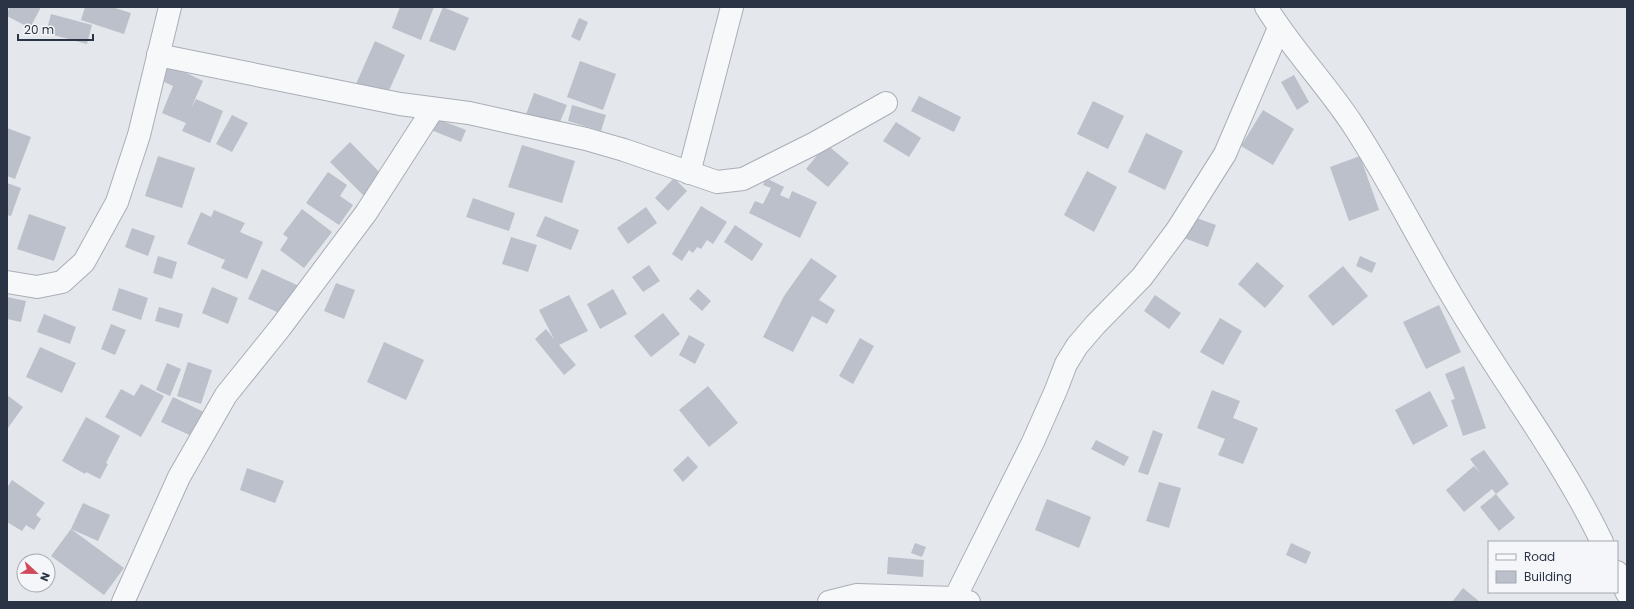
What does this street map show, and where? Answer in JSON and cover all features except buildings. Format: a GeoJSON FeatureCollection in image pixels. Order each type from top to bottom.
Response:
{"type":"FeatureCollection","features":[{"type":"Feature","properties":{"kind":"street"},"geometry":{"type":"LineString","coordinates":[[7,282],[37,286],[62,282],[84,262],[117,202],[139,135],[170,7]]}},
{"type":"Feature","properties":{"kind":"street"},"geometry":{"type":"LineString","coordinates":[[688,173],[732,7]]}},
{"type":"Feature","properties":{"kind":"street"},"geometry":{"type":"LineString","coordinates":[[1266,7],[1279,28],[1353,125],[1458,306],[1528,415],[1590,516],[1602,541]]}},
{"type":"Feature","properties":{"kind":"street"},"geometry":{"type":"LineString","coordinates":[[829,602],[857,595],[962,600],[1056,390],[1066,364],[1077,346],[1095,325],[1142,277],[1181,224],[1225,154],[1279,28]]}},
{"type":"Feature","properties":{"kind":"street"},"geometry":{"type":"LineString","coordinates":[[158,55],[400,104],[469,113],[586,139],[624,150],[717,182],[743,179],[815,143],[886,103]]}},
{"type":"Feature","properties":{"kind":"street"},"geometry":{"type":"LineString","coordinates":[[123,602],[179,477],[226,395],[280,328],[366,213],[433,108]]}},
{"type":"Feature","properties":{"kind":"street"},"geometry":{"type":"LineString","coordinates":[[1618,574],[1627,593]]}}]}
